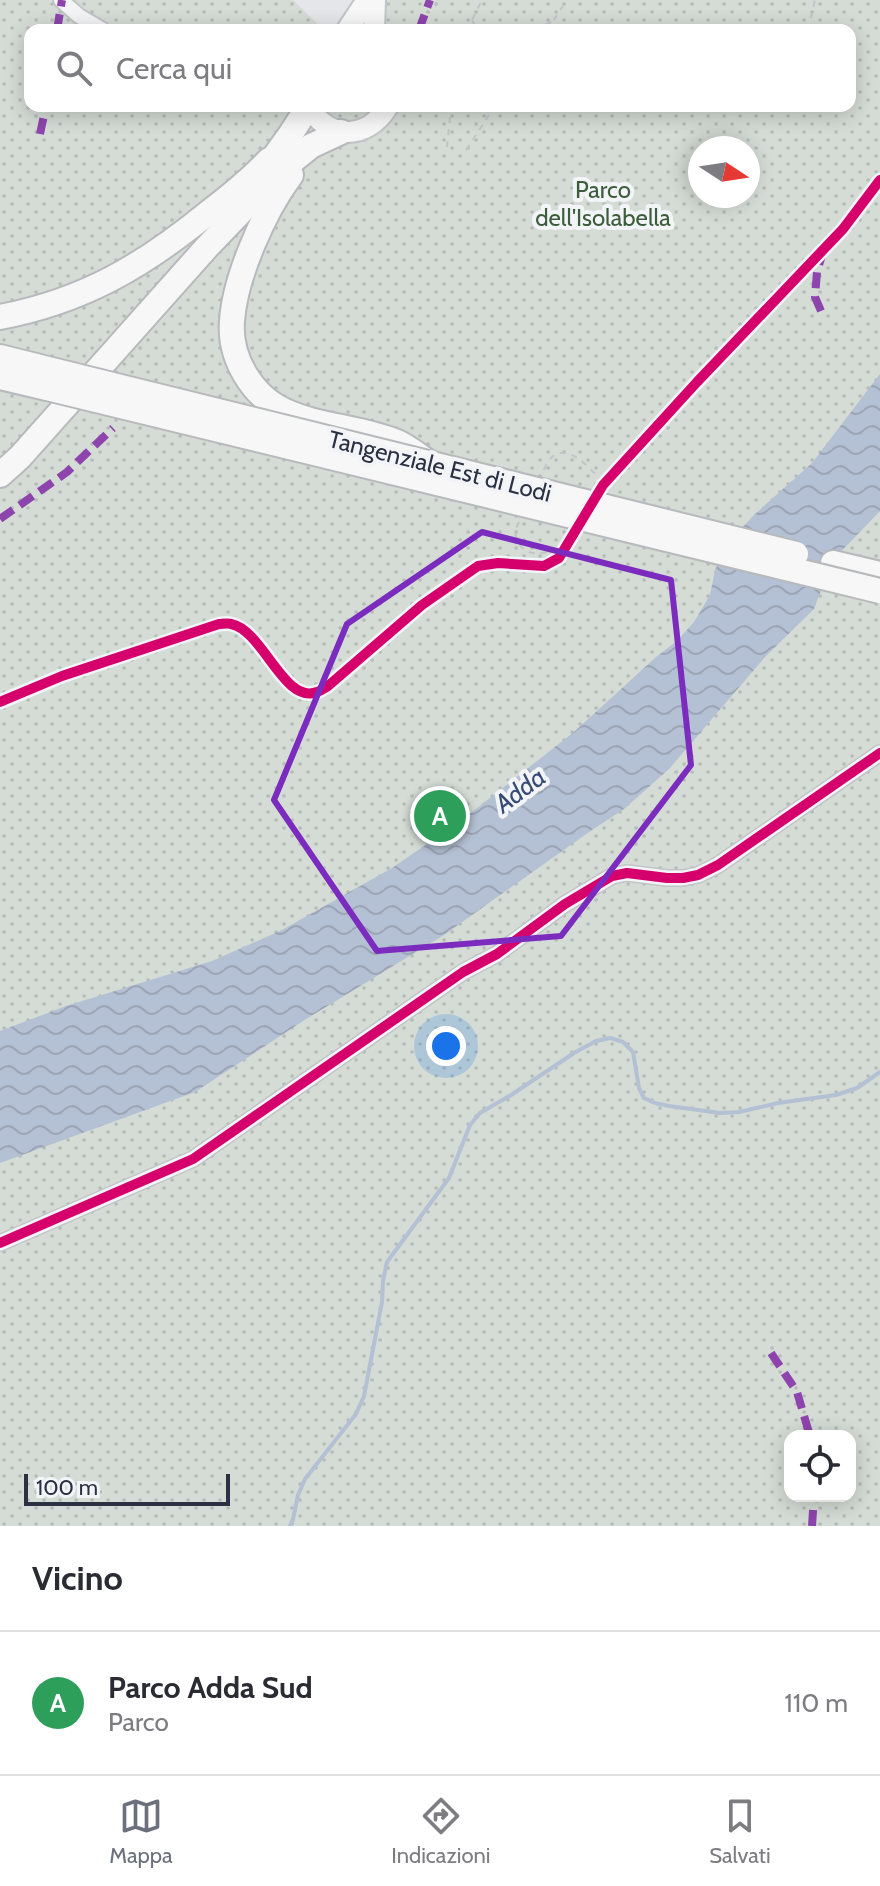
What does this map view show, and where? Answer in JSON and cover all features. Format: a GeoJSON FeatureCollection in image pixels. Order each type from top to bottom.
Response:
{"type":"FeatureCollection","features":[{"type":"Feature","properties":{"kind":"highway"},"geometry":{"type":"LineString","coordinates":[[207,247],[303,112]]}},
{"type":"Feature","properties":{"kind":"highway"},"geometry":{"type":"LineString","coordinates":[[0,475],[20,457],[207,247],[280,171],[311,146],[341,132]]}},
{"type":"Feature","properties":{"kind":"highway"},"geometry":{"type":"LineString","coordinates":[[311,146],[270,208],[254,242],[235,299],[231,324],[233,346],[247,377],[274,406],[303,418],[387,438],[430,463]]}},
{"type":"Feature","properties":{"kind":"highway"},"geometry":{"type":"LineString","coordinates":[[0,317],[68,299],[102,285],[133,267],[175,240],[255,174],[279,150]]}},
{"type":"Feature","properties":{"kind":"highway","name":"Tangenziale Est di Lodi"},"geometry":{"type":"LineString","coordinates":[[0,357],[50,379],[880,591]]}},
{"type":"Feature","properties":{"kind":"highway","name":"Tangenziale Est di Lodi"},"geometry":{"type":"LineString","coordinates":[[0,377],[50,379],[430,463],[880,574]]}},
{"type":"Feature","properties":{"kind":"street"},"geometry":{"type":"LineString","coordinates":[[61,0],[93,24]]}},
{"type":"Feature","properties":{"kind":"street"},"geometry":{"type":"LineString","coordinates":[[351,24],[367,0]]}},
{"type":"Feature","properties":{"kind":"street"},"geometry":{"type":"LineString","coordinates":[[374,24],[375,0]]}},
{"type":"Feature","properties":{"kind":"street"},"geometry":{"type":"LineString","coordinates":[[311,112],[316,119],[341,132],[370,126],[384,112]]}},
{"type":"Feature","properties":{"kind":"street"},"geometry":{"type":"LineString","coordinates":[[0,1243],[193,1159],[463,972],[497,954],[565,904],[612,876],[627,873],[683,878],[698,875],[743,850],[880,753]]}},
{"type":"Feature","properties":{"kind":"path"},"geometry":{"type":"LineString","coordinates":[[470,24],[482,0]]}},
{"type":"Feature","properties":{"kind":"path"},"geometry":{"type":"LineString","coordinates":[[548,24],[567,0]]}},
{"type":"Feature","properties":{"kind":"path"},"geometry":{"type":"LineString","coordinates":[[809,24],[815,0]]}},
{"type":"Feature","properties":{"kind":"path"},"geometry":{"type":"LineString","coordinates":[[472,20],[474,24]]}},
{"type":"Feature","properties":{"kind":"path"},"geometry":{"type":"LineString","coordinates":[[447,147],[450,112]]}},
{"type":"Feature","properties":{"kind":"path"},"geometry":{"type":"LineString","coordinates":[[466,150],[491,112]]}},
{"type":"Feature","properties":{"kind":"path"},"geometry":{"type":"LineString","coordinates":[[579,459],[600,478],[601,488]]}},
{"type":"Feature","properties":{"kind":"path"},"geometry":{"type":"LineString","coordinates":[[524,518],[516,530],[518,543],[526,551],[540,553],[568,544]]}},
{"type":"Feature","properties":{"kind":"highlighted area"},"geometry":{"type":"Polygon","coordinates":[[[482,532],[671,580],[691,765],[561,936],[377,951],[274,800],[347,624],[482,532]]]}},
{"type":"Feature","properties":{"kind":"green space","name":"Parco dell'Isolabella"},"geometry":{"type":"Polygon","coordinates":[[[0,0],[293,0],[318,24],[24,24],[24,112],[856,112],[856,24],[369,24],[377,0],[880,0],[880,1526],[0,1526],[0,0]]]}},
{"type":"Feature","properties":{"kind":"water","name":"Adda"},"geometry":{"type":"Polygon","coordinates":[[[880,374],[880,511],[832,561],[814,609],[765,657],[669,769],[624,809],[444,935],[303,1021],[195,1092],[0,1163],[0,1031],[66,1006],[212,961],[282,930],[392,868],[462,820],[574,732],[677,641],[694,622],[710,595],[715,570],[726,545],[812,463],[880,374]]]}},
{"type":"Feature","properties":{"kind":"waterway"},"geometry":{"type":"LineString","coordinates":[[290,1526],[305,1479],[356,1414],[364,1396],[387,1262],[449,1178],[470,1125],[480,1113],[574,1053],[596,1041],[610,1038],[623,1042],[633,1052],[639,1088],[644,1098],[669,1106],[720,1113],[836,1095],[857,1088],[880,1072]]}},
{"type":"Feature","properties":{"kind":"marked path"},"geometry":{"type":"LineString","coordinates":[[58,24],[62,0]]}},
{"type":"Feature","properties":{"kind":"marked path"},"geometry":{"type":"LineString","coordinates":[[421,24],[430,0]]}},
{"type":"Feature","properties":{"kind":"marked path"},"geometry":{"type":"LineString","coordinates":[[40,134],[45,112]]}},
{"type":"Feature","properties":{"kind":"marked path"},"geometry":{"type":"LineString","coordinates":[[821,311],[815,297],[822,255]]}},
{"type":"Feature","properties":{"kind":"marked path"},"geometry":{"type":"LineString","coordinates":[[0,519],[67,472],[113,428]]}},
{"type":"Feature","properties":{"kind":"marked path"},"geometry":{"type":"LineString","coordinates":[[771,1353],[797,1392],[808,1430]]}},
{"type":"Feature","properties":{"kind":"marked path"},"geometry":{"type":"LineString","coordinates":[[812,1526],[814,1502]]}},
{"type":"Feature","properties":{"kind":"cycle path"},"geometry":{"type":"LineString","coordinates":[[0,702],[62,676],[219,624],[231,624],[243,629],[294,688],[305,693],[317,692],[422,605],[478,566],[498,563],[544,566],[559,558],[603,485],[843,229],[880,180]]}},
{"type":"Feature","properties":{"kind":"cycle path"},"geometry":{"type":"LineString","coordinates":[[0,1243],[193,1159],[463,972],[497,954],[565,904],[612,876],[627,873],[667,878],[698,875],[718,865],[880,753]]}},
{"type":"Feature","properties":{"kind":"place","name":"Parco Adda Sud"},"geometry":{"type":"Point","coordinates":[440,816]}}]}
